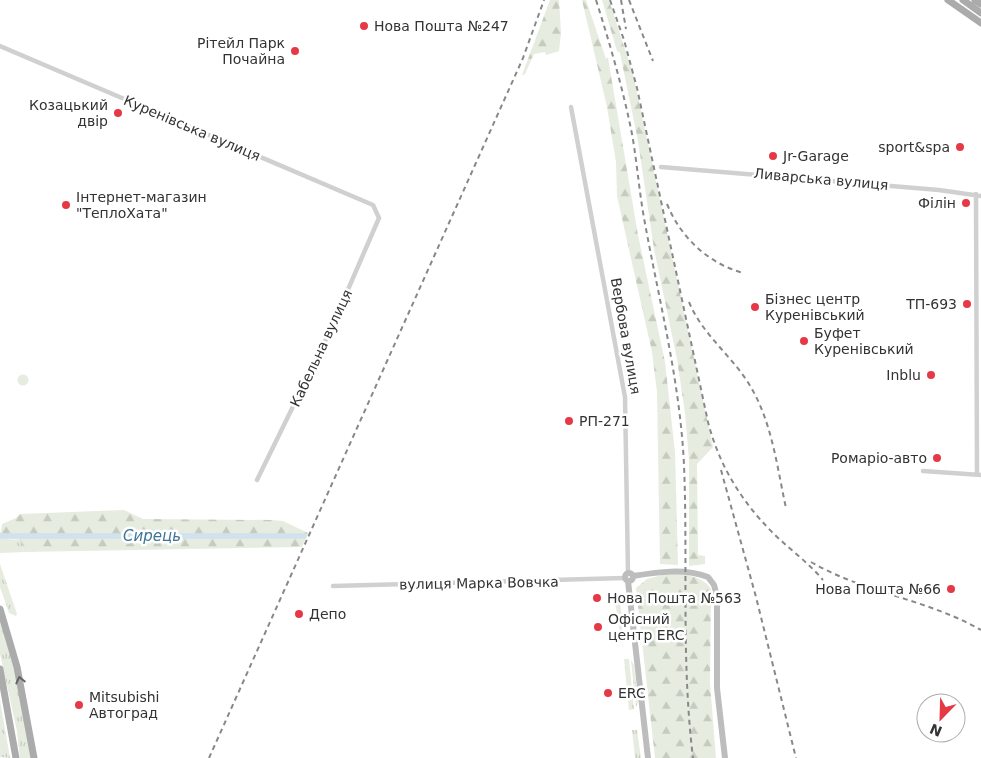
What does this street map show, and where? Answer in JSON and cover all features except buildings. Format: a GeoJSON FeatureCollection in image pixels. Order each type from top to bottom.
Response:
{"type":"FeatureCollection","features":[{"type":"Feature","properties":{"kind":"main road"},"geometry":{"type":"LineString","coordinates":[[948,0],[981,23]]}},
{"type":"Feature","properties":{"kind":"main road"},"geometry":{"type":"LineString","coordinates":[[963,0],[981,13]]}},
{"type":"Feature","properties":{"kind":"main road"},"geometry":{"type":"LineString","coordinates":[[975,0],[981,4]]}},
{"type":"Feature","properties":{"kind":"main road"},"geometry":{"type":"LineString","coordinates":[[628,577],[666,571],[688,572],[708,577],[714,585],[717,596],[717,688],[725,758]]}},
{"type":"Feature","properties":{"kind":"main road","name":"Вербова вулиця"},"geometry":{"type":"LineString","coordinates":[[628,577],[648,758]]}},
{"type":"Feature","properties":{"kind":"main road"},"geometry":{"type":"LineString","coordinates":[[0,609],[21,683],[34,758]]}},
{"type":"Feature","properties":{"kind":"main road"},"geometry":{"type":"LineString","coordinates":[[0,669],[16,758]]}},
{"type":"Feature","properties":{"kind":"street","name":"Куренівська вулиця"},"geometry":{"type":"LineString","coordinates":[[0,46],[373,205],[379,214]]}},
{"type":"Feature","properties":{"kind":"street","name":"Вербова вулиця"},"geometry":{"type":"LineString","coordinates":[[571,107],[625,397],[628,577]]}},
{"type":"Feature","properties":{"kind":"street","name":"Ливарська вулиця"},"geometry":{"type":"LineString","coordinates":[[661,167],[842,181],[979,195]]}},
{"type":"Feature","properties":{"kind":"street"},"geometry":{"type":"LineString","coordinates":[[923,471],[979,475],[979,195]]}},
{"type":"Feature","properties":{"kind":"street","name":"Кабельна вулиця"},"geometry":{"type":"LineString","coordinates":[[257,480],[330,331],[380,218],[379,214]]}},
{"type":"Feature","properties":{"kind":"street","name":"вулиця Марка Вовчка"},"geometry":{"type":"LineString","coordinates":[[333,586],[628,577]]}},
{"type":"Feature","properties":{"kind":"green space"},"geometry":{"type":"Polygon","coordinates":[[[550,0],[559,0],[561,33],[559,51],[546,55],[545,52],[534,54],[525,74],[522,75],[550,0]]]}},
{"type":"Feature","properties":{"kind":"green space"},"geometry":{"type":"Polygon","coordinates":[[[582,0],[586,0],[606,59],[608,58],[638,235],[665,362],[675,452],[678,565],[660,564],[657,392],[652,352],[617,196],[616,162],[607,107],[582,0]]]}},
{"type":"Feature","properties":{"kind":"green space"},"geometry":{"type":"Polygon","coordinates":[[[602,0],[609,0],[633,74],[713,447],[697,464],[698,555],[705,556],[705,564],[689,566],[689,460],[685,413],[677,359],[654,249],[638,141],[620,53],[617,51],[602,0]]]}},
{"type":"Feature","properties":{"kind":"green space"},"geometry":{"type":"Polygon","coordinates":[[[21,375],[25,375],[28,380],[27,384],[21,385],[18,382],[18,378],[21,375]]]}},
{"type":"Feature","properties":{"kind":"green space"},"geometry":{"type":"Polygon","coordinates":[[[124,510],[143,519],[283,521],[308,533],[302,547],[24,552],[21,540],[0,537],[2,524],[16,518],[20,514],[124,510]]]}},
{"type":"Feature","properties":{"kind":"green space"},"geometry":{"type":"Polygon","coordinates":[[[0,532],[7,539],[21,540],[24,552],[0,553],[0,532]]]}},
{"type":"Feature","properties":{"kind":"green space"},"geometry":{"type":"Polygon","coordinates":[[[0,564],[17,614],[16,616],[9,613],[0,587],[0,564]]]}},
{"type":"Feature","properties":{"kind":"green space"},"geometry":{"type":"Polygon","coordinates":[[[666,574],[697,578],[711,589],[710,683],[716,758],[655,758],[636,588],[647,579],[666,574]]]}},
{"type":"Feature","properties":{"kind":"green space"},"geometry":{"type":"Polygon","coordinates":[[[615,601],[620,601],[624,639],[621,640],[615,601]]]}},
{"type":"Feature","properties":{"kind":"green space"},"geometry":{"type":"Polygon","coordinates":[[[0,618],[13,661],[31,758],[20,758],[17,731],[0,654],[0,618]]]}},
{"type":"Feature","properties":{"kind":"green space"},"geometry":{"type":"Polygon","coordinates":[[[624,659],[629,659],[634,709],[629,710],[624,659]]]}},
{"type":"Feature","properties":{"kind":"green space"},"geometry":{"type":"Polygon","coordinates":[[[631,660],[634,665],[638,702],[636,707],[631,660]]]}},
{"type":"Feature","properties":{"kind":"green space"},"geometry":{"type":"Polygon","coordinates":[[[0,700],[10,758],[0,757],[0,700]]]}},
{"type":"Feature","properties":{"kind":"green space"},"geometry":{"type":"Polygon","coordinates":[[[632,730],[637,730],[641,758],[635,758],[632,730]]]}},
{"type":"Feature","properties":{"kind":"waterway","name":"Сирець"},"geometry":{"type":"LineString","coordinates":[[1,536],[304,536]]}},
{"type":"Feature","properties":{"kind":"railway"},"geometry":{"type":"LineString","coordinates":[[209,758],[523,58],[544,0]]}},
{"type":"Feature","properties":{"kind":"railway"},"geometry":{"type":"LineString","coordinates":[[596,0],[625,100],[632,134],[644,218],[674,372],[682,434],[685,502],[687,685],[693,758]]}},
{"type":"Feature","properties":{"kind":"railway"},"geometry":{"type":"LineString","coordinates":[[610,0],[624,40],[637,88],[708,422],[718,453],[741,495],[761,521],[823,580]]}},
{"type":"Feature","properties":{"kind":"railway"},"geometry":{"type":"LineString","coordinates":[[621,0],[626,29]]}},
{"type":"Feature","properties":{"kind":"railway"},"geometry":{"type":"LineString","coordinates":[[629,0],[653,61]]}},
{"type":"Feature","properties":{"kind":"railway"},"geometry":{"type":"LineString","coordinates":[[667,204],[680,228],[697,248],[718,263],[743,273]]}},
{"type":"Feature","properties":{"kind":"railway"},"geometry":{"type":"LineString","coordinates":[[689,302],[701,324],[742,373],[757,398],[773,445],[786,508]]}},
{"type":"Feature","properties":{"kind":"railway"},"geometry":{"type":"LineString","coordinates":[[721,470],[756,597],[796,758]]}},
{"type":"Feature","properties":{"kind":"railway"},"geometry":{"type":"LineString","coordinates":[[811,562],[831,573],[939,611],[981,630]]}},
{"type":"Feature","properties":{"kind":"place","name":"Нова Пошта №247"},"geometry":{"type":"Point","coordinates":[364,26]}},
{"type":"Feature","properties":{"kind":"place","name":"Рітейл Парк Почайна"},"geometry":{"type":"Point","coordinates":[295,51]}},
{"type":"Feature","properties":{"kind":"place","name":"Козацький двір"},"geometry":{"type":"Point","coordinates":[118,113]}},
{"type":"Feature","properties":{"kind":"place","name":"sport&spa"},"geometry":{"type":"Point","coordinates":[960,147]}},
{"type":"Feature","properties":{"kind":"place","name":"Jr-Garage"},"geometry":{"type":"Point","coordinates":[773,156]}},
{"type":"Feature","properties":{"kind":"place","name":"Філін"},"geometry":{"type":"Point","coordinates":[966,203]}},
{"type":"Feature","properties":{"kind":"place","name":"Інтернет-магазин \"ТеплоХата\""},"geometry":{"type":"Point","coordinates":[66,205]}},
{"type":"Feature","properties":{"kind":"place","name":"ТП-693"},"geometry":{"type":"Point","coordinates":[967,304]}},
{"type":"Feature","properties":{"kind":"place","name":"Бізнес центр Куренівський"},"geometry":{"type":"Point","coordinates":[755,307]}},
{"type":"Feature","properties":{"kind":"place","name":"Буфет Куренівський"},"geometry":{"type":"Point","coordinates":[804,341]}},
{"type":"Feature","properties":{"kind":"place","name":"Inblu"},"geometry":{"type":"Point","coordinates":[931,375]}},
{"type":"Feature","properties":{"kind":"place","name":"РП-271"},"geometry":{"type":"Point","coordinates":[569,421]}},
{"type":"Feature","properties":{"kind":"place","name":"Ромаріо-авто"},"geometry":{"type":"Point","coordinates":[937,458]}},
{"type":"Feature","properties":{"kind":"place","name":"Нова Пошта №66"},"geometry":{"type":"Point","coordinates":[951,589]}},
{"type":"Feature","properties":{"kind":"place","name":"Нова Пошта №563"},"geometry":{"type":"Point","coordinates":[597,598]}},
{"type":"Feature","properties":{"kind":"place","name":"Депо"},"geometry":{"type":"Point","coordinates":[299,614]}},
{"type":"Feature","properties":{"kind":"place","name":"Офісний центр ERC"},"geometry":{"type":"Point","coordinates":[598,627]}},
{"type":"Feature","properties":{"kind":"place","name":"ERC"},"geometry":{"type":"Point","coordinates":[608,693]}},
{"type":"Feature","properties":{"kind":"place","name":"Mitsubishi Автоград"},"geometry":{"type":"Point","coordinates":[79,705]}}]}
